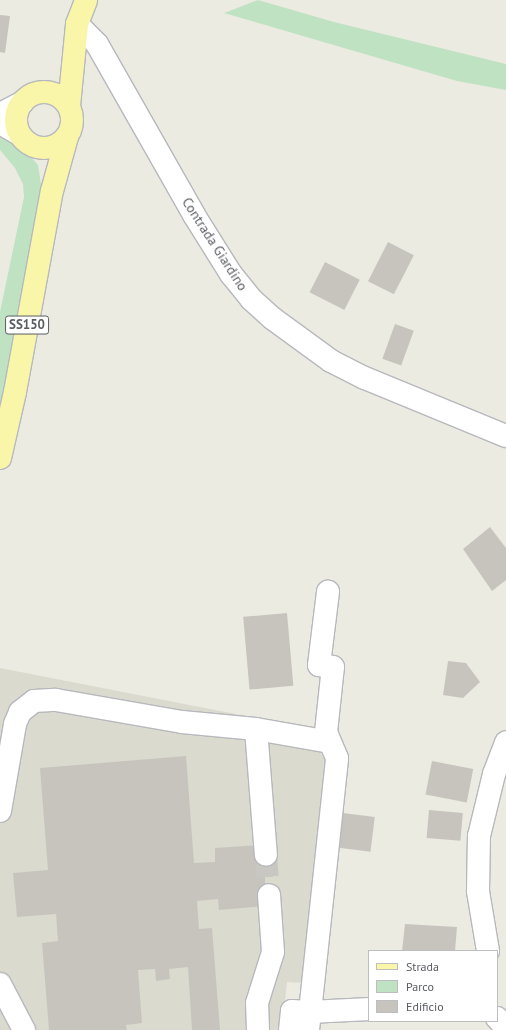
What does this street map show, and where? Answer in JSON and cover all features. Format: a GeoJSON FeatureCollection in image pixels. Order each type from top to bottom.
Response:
{"type":"FeatureCollection","features":[{"type":"Feature","properties":{"kind":"main road"},"geometry":{"type":"LineString","coordinates":[[72,64],[65,75],[46,91],[28,96],[22,103],[16,118],[25,139],[46,148],[54,146],[67,137],[73,122],[69,106],[77,24],[86,0]]}},
{"type":"Feature","properties":{"kind":"main road"},"geometry":{"type":"LineString","coordinates":[[46,91],[60,96],[69,106]]}},
{"type":"Feature","properties":{"kind":"main road","name":"SS150"},"geometry":{"type":"LineString","coordinates":[[0,458],[16,392],[52,191],[67,137]]}},
{"type":"Feature","properties":{"kind":"main road","name":"SS150"},"geometry":{"type":"LineString","coordinates":[[25,139],[49,171],[52,191]]}},
{"type":"Feature","properties":{"kind":"street","name":"Contrada Giardino"},"geometry":{"type":"LineString","coordinates":[[77,24],[98,44],[194,214],[231,274],[250,299],[272,318],[331,360],[365,378],[506,436]]}},
{"type":"Feature","properties":{"kind":"street"},"geometry":{"type":"LineString","coordinates":[[0,114],[22,103]]}},
{"type":"Feature","properties":{"kind":"street"},"geometry":{"type":"LineString","coordinates":[[0,123],[25,139]]}},
{"type":"Feature","properties":{"kind":"street"},"geometry":{"type":"LineString","coordinates":[[309,1021],[337,758],[326,732],[333,667],[319,665],[328,592]]}},
{"type":"Feature","properties":{"kind":"street"},"geometry":{"type":"LineString","coordinates":[[0,811],[16,724],[20,712],[34,701],[56,700],[182,722],[256,729],[330,742]]}},
{"type":"Feature","properties":{"kind":"street"},"geometry":{"type":"LineString","coordinates":[[256,729],[266,855]]}},
{"type":"Feature","properties":{"kind":"street"},"geometry":{"type":"LineString","coordinates":[[488,950],[478,891],[479,836],[494,774],[506,742]]}},
{"type":"Feature","properties":{"kind":"street"},"geometry":{"type":"LineString","coordinates":[[258,1030],[257,1003],[273,952],[269,895]]}},
{"type":"Feature","properties":{"kind":"street"},"geometry":{"type":"LineString","coordinates":[[0,984],[24,1030]]}},
{"type":"Feature","properties":{"kind":"street"},"geometry":{"type":"LineString","coordinates":[[290,1030],[292,1011],[309,1021],[368,1009]]}},
{"type":"Feature","properties":{"kind":"street"},"geometry":{"type":"LineString","coordinates":[[498,1019],[506,1028]]}},
{"type":"Feature","properties":{"kind":"shaded area"},"geometry":{"type":"Polygon","coordinates":[[[0,668],[322,731],[318,750],[327,762],[306,936],[304,983],[287,982],[282,1030],[0,1030],[0,668]]]}},
{"type":"Feature","properties":{"kind":"green space"},"geometry":{"type":"Polygon","coordinates":[[[258,0],[334,22],[506,64],[506,90],[457,81],[224,13],[258,0]]]}},
{"type":"Feature","properties":{"kind":"green space"},"geometry":{"type":"Polygon","coordinates":[[[0,133],[21,145],[38,165],[42,191],[0,428],[0,312],[24,197],[23,184],[15,168],[0,150],[0,133]]]}},
{"type":"Feature","properties":{"kind":"building"},"geometry":{"type":"Polygon","coordinates":[[[0,15],[10,16],[5,53],[0,52],[0,15]]]}},
{"type":"Feature","properties":{"kind":"building"},"geometry":{"type":"Polygon","coordinates":[[[388,242],[414,255],[394,294],[368,281],[388,242]]]}},
{"type":"Feature","properties":{"kind":"building"},"geometry":{"type":"Polygon","coordinates":[[[325,262],[360,280],[344,310],[310,292],[325,262]]]}},
{"type":"Feature","properties":{"kind":"building"},"geometry":{"type":"Polygon","coordinates":[[[395,324],[414,331],[401,366],[382,359],[395,324]]]}},
{"type":"Feature","properties":{"kind":"building"},"geometry":{"type":"Polygon","coordinates":[[[490,527],[506,548],[506,580],[492,591],[463,549],[490,527]]]}},
{"type":"Feature","properties":{"kind":"building"},"geometry":{"type":"Polygon","coordinates":[[[287,613],[293,686],[250,690],[243,617],[287,613]]]}},
{"type":"Feature","properties":{"kind":"building"},"geometry":{"type":"Polygon","coordinates":[[[448,661],[466,663],[480,682],[463,698],[443,695],[448,661]]]}},
{"type":"Feature","properties":{"kind":"building"},"geometry":{"type":"Polygon","coordinates":[[[186,756],[194,863],[215,862],[215,848],[259,845],[265,856],[265,906],[219,910],[218,899],[197,901],[199,929],[212,928],[220,1030],[192,1030],[188,967],[169,969],[170,979],[156,981],[155,969],[138,970],[142,1023],[126,1025],[127,1030],[49,1030],[42,943],[58,941],[56,914],[17,917],[13,873],[48,870],[40,768],[186,756]]]}},
{"type":"Feature","properties":{"kind":"building"},"geometry":{"type":"Polygon","coordinates":[[[432,761],[473,769],[467,802],[426,794],[432,761]]]}},
{"type":"Feature","properties":{"kind":"building"},"geometry":{"type":"Polygon","coordinates":[[[429,810],[463,813],[460,841],[427,838],[429,810]]]}},
{"type":"Feature","properties":{"kind":"building"},"geometry":{"type":"Polygon","coordinates":[[[343,813],[375,817],[370,852],[339,848],[343,813]]]}},
{"type":"Feature","properties":{"kind":"building"},"geometry":{"type":"Polygon","coordinates":[[[405,924],[457,927],[455,950],[402,950],[405,924]]]}},
{"type":"Feature","properties":{"kind":"tunnel"},"geometry":{"type":"LineString","coordinates":[[266,855],[269,895]]}}]}
